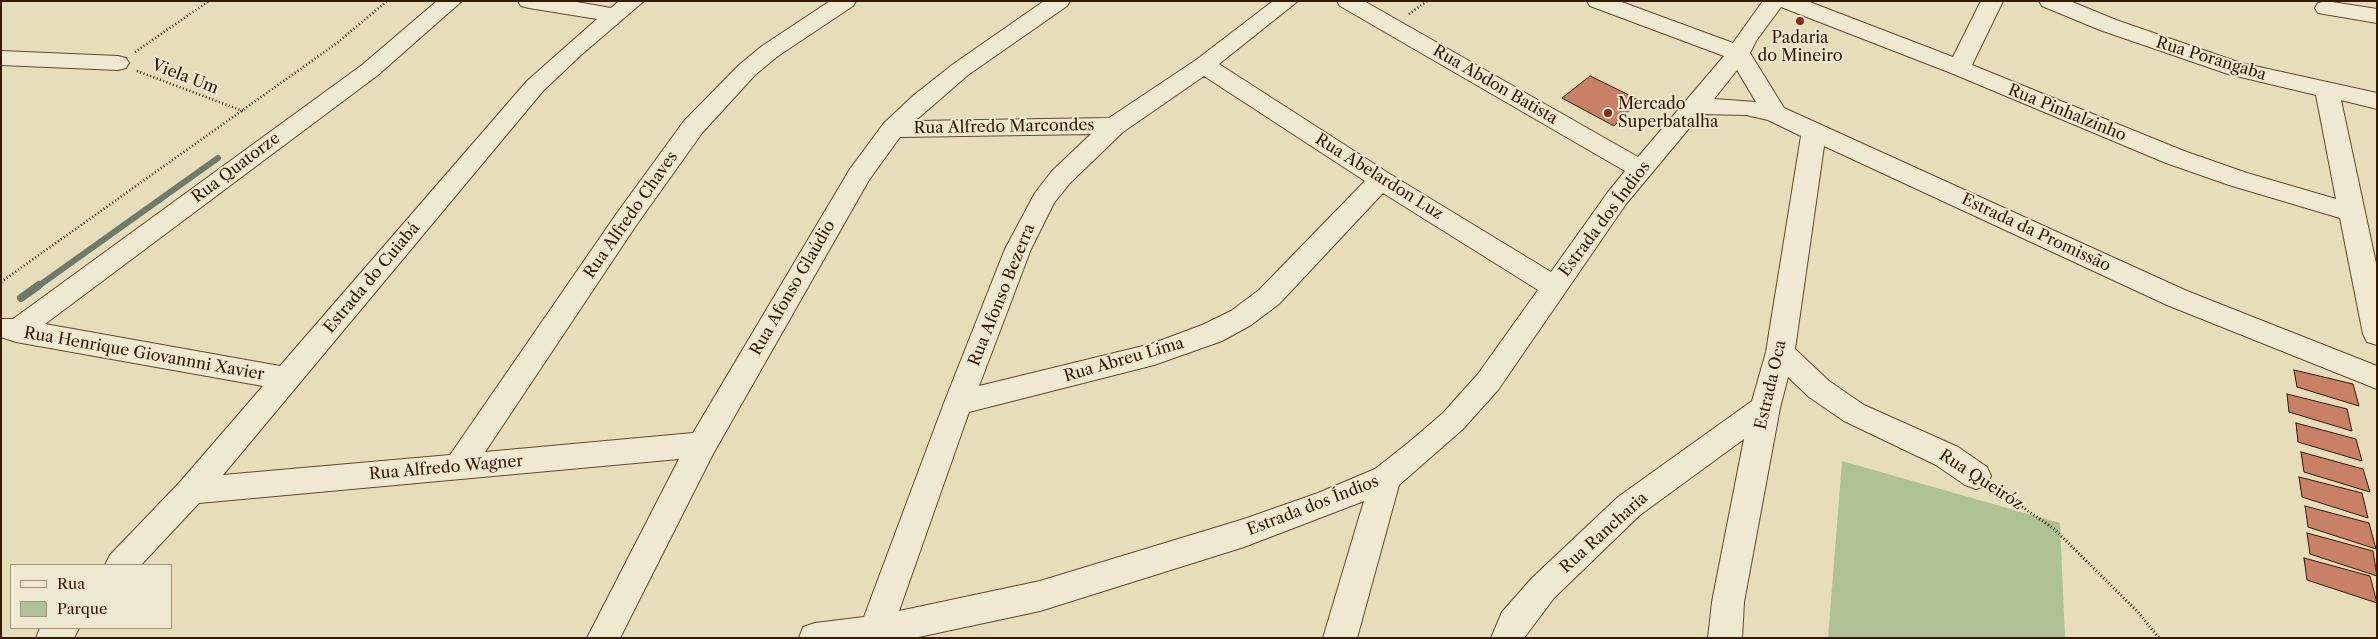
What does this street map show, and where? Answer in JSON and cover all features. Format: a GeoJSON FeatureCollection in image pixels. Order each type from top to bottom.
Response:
{"type":"FeatureCollection","features":[{"type":"Feature","properties":{"kind":"street","name":"Rua Quatorze"},"geometry":{"type":"LineString","coordinates":[[9,329],[370,70],[451,1]]}},
{"type":"Feature","properties":{"kind":"street"},"geometry":{"type":"LineString","coordinates":[[529,1],[626,6]]}},
{"type":"Feature","properties":{"kind":"street","name":"Rua Alfredo Chaves"},"geometry":{"type":"LineString","coordinates":[[459,466],[626,220],[693,128],[747,70],[770,51],[845,1]]}},
{"type":"Feature","properties":{"kind":"street","name":"Rua Afonso Bezerra"},"geometry":{"type":"LineString","coordinates":[[876,631],[958,403],[1018,249],[1044,199],[1062,178],[1114,126],[1204,65],[1286,1]]}},
{"type":"Feature","properties":{"kind":"street","name":"Rua Abdon Batista"},"geometry":{"type":"LineString","coordinates":[[1348,1],[1642,170]]}},
{"type":"Feature","properties":{"kind":"street"},"geometry":{"type":"LineString","coordinates":[[1598,1],[1739,53],[1774,114]]}},
{"type":"Feature","properties":{"kind":"street","name":"Estrada dos Índios"},"geometry":{"type":"LineString","coordinates":[[815,638],[876,631],[1040,596],[1153,562],[1328,503],[1386,478],[1439,433],[1488,382],[1617,198],[1739,53],[1745,40],[1774,1]]}},
{"type":"Feature","properties":{"kind":"street","name":"Rua Pinhalzinho"},"geometry":{"type":"LineString","coordinates":[[1786,1],[1959,68],[2175,157],[2238,179],[2352,212]]}},
{"type":"Feature","properties":{"kind":"street"},"geometry":{"type":"LineString","coordinates":[[1959,68],[1992,1]]}},
{"type":"Feature","properties":{"kind":"street","name":"Rua Porangaba"},"geometry":{"type":"LineString","coordinates":[[2050,1],[2181,52],[2236,69],[2377,101]]}},
{"type":"Feature","properties":{"kind":"street","name":"Rua Afonso Glaúdio"},"geometry":{"type":"LineString","coordinates":[[603,638],[702,445],[859,175],[893,129],[922,100],[960,70],[1056,2]]}},
{"type":"Feature","properties":{"kind":"street","name":"Estrada do Cuiabá"},"geometry":{"type":"LineString","coordinates":[[122,564],[191,492],[535,86],[626,6]]}},
{"type":"Feature","properties":{"kind":"street"},"geometry":{"type":"LineString","coordinates":[[2326,8],[2377,16]]}},
{"type":"Feature","properties":{"kind":"street"},"geometry":{"type":"LineString","coordinates":[[1,58],[118,63]]}},
{"type":"Feature","properties":{"kind":"street","name":"Rua Abelardon Luz"},"geometry":{"type":"LineString","coordinates":[[1204,65],[1381,180],[1554,287]]}},
{"type":"Feature","properties":{"kind":"street"},"geometry":{"type":"LineString","coordinates":[[2326,90],[2377,334]]}},
{"type":"Feature","properties":{"kind":"street","name":"Estrada da Promissão"},"geometry":{"type":"LineString","coordinates":[[1693,106],[1746,107],[1774,114],[2177,298],[2377,378]]}},
{"type":"Feature","properties":{"kind":"street","name":"Rua Alfredo Marcondes"},"geometry":{"type":"LineString","coordinates":[[893,129],[1114,126]]}},
{"type":"Feature","properties":{"kind":"street","name":"Estrada Oca"},"geometry":{"type":"LineString","coordinates":[[1725,638],[1728,602],[1765,408],[1780,352],[1814,132]]}},
{"type":"Feature","properties":{"kind":"street","name":"Rua Abreu Lima"},"geometry":{"type":"LineString","coordinates":[[958,403],[1154,354],[1212,333],[1234,322],[1269,297],[1381,180]]}},
{"type":"Feature","properties":{"kind":"street","name":"Rua Henrique Giovannni Xavier"},"geometry":{"type":"LineString","coordinates":[[9,329],[287,379]]}},
{"type":"Feature","properties":{"kind":"street","name":"Rua Queiróz"},"geometry":{"type":"LineString","coordinates":[[1780,352],[1819,389],[1854,413],[1947,456],[1976,476]]}},
{"type":"Feature","properties":{"kind":"street","name":"Rua Rancharia"},"geometry":{"type":"LineString","coordinates":[[1507,638],[1514,623],[1543,588],[1629,506],[1765,408]]}},
{"type":"Feature","properties":{"kind":"street","name":"Rua Alfredo Wagner"},"geometry":{"type":"LineString","coordinates":[[191,492],[702,445]]}},
{"type":"Feature","properties":{"kind":"street"},"geometry":{"type":"LineString","coordinates":[[1340,638],[1386,478]]}},
{"type":"Feature","properties":{"kind":"street"},"geometry":{"type":"LineString","coordinates":[[52,638],[61,629]]}},
{"type":"Feature","properties":{"kind":"path"},"geometry":{"type":"LineString","coordinates":[[118,63],[209,1]]}},
{"type":"Feature","properties":{"kind":"path"},"geometry":{"type":"LineString","coordinates":[[1,282],[244,111],[337,43],[387,1]]}},
{"type":"Feature","properties":{"kind":"path","name":"Viela Um"},"geometry":{"type":"LineString","coordinates":[[118,63],[244,111]]}},
{"type":"Feature","properties":{"kind":"path","name":"Rua Queiróz"},"geometry":{"type":"LineString","coordinates":[[1976,476],[2053,528],[2138,612],[2159,638]]}},
{"type":"Feature","properties":{"kind":"green space"},"geometry":{"type":"Polygon","coordinates":[[[1842,461],[2060,523],[2065,638],[1828,638],[1842,461]]]}},
{"type":"Feature","properties":{"kind":"building","name":"Mercado Superbatalha"},"geometry":{"type":"Polygon","coordinates":[[[1590,76],[1639,100],[1614,126],[1562,98],[1590,76]]]}},
{"type":"Feature","properties":{"kind":"building"},"geometry":{"type":"Polygon","coordinates":[[[2294,370],[2353,384],[2359,406],[2297,387],[2294,370]]]}},
{"type":"Feature","properties":{"kind":"building"},"geometry":{"type":"Polygon","coordinates":[[[2287,394],[2347,409],[2352,431],[2289,412],[2287,394]]]}},
{"type":"Feature","properties":{"kind":"building"},"geometry":{"type":"Polygon","coordinates":[[[2296,423],[2356,439],[2362,461],[2298,442],[2296,423]]]}},
{"type":"Feature","properties":{"kind":"building"},"geometry":{"type":"Polygon","coordinates":[[[2301,452],[2363,469],[2370,492],[2304,472],[2301,452]]]}},
{"type":"Feature","properties":{"kind":"building"},"geometry":{"type":"Polygon","coordinates":[[[2299,477],[2362,493],[2368,518],[2302,497],[2299,477]]]}},
{"type":"Feature","properties":{"kind":"building"},"geometry":{"type":"Polygon","coordinates":[[[2305,506],[2369,523],[2376,549],[2308,527],[2305,506]]]}},
{"type":"Feature","properties":{"kind":"building"},"geometry":{"type":"Polygon","coordinates":[[[2307,533],[2373,551],[2377,576],[2310,554],[2307,533]]]}},
{"type":"Feature","properties":{"kind":"building"},"geometry":{"type":"Polygon","coordinates":[[[2304,558],[2370,576],[2377,603],[2307,580],[2304,558]]]}},
{"type":"Feature","properties":{"kind":"waterway"},"geometry":{"type":"LineString","coordinates":[[37,287],[218,158]]}},
{"type":"Feature","properties":{"kind":"waterway"},"geometry":{"type":"LineString","coordinates":[[21,298],[39,285]]}},
{"type":"Feature","properties":{"kind":"place","name":"Padaria do Mineiro"},"geometry":{"type":"Point","coordinates":[1800,21]}},
{"type":"Feature","properties":{"kind":"place","name":"Mercado Superbatalha"},"geometry":{"type":"Point","coordinates":[1608,113]}}]}
